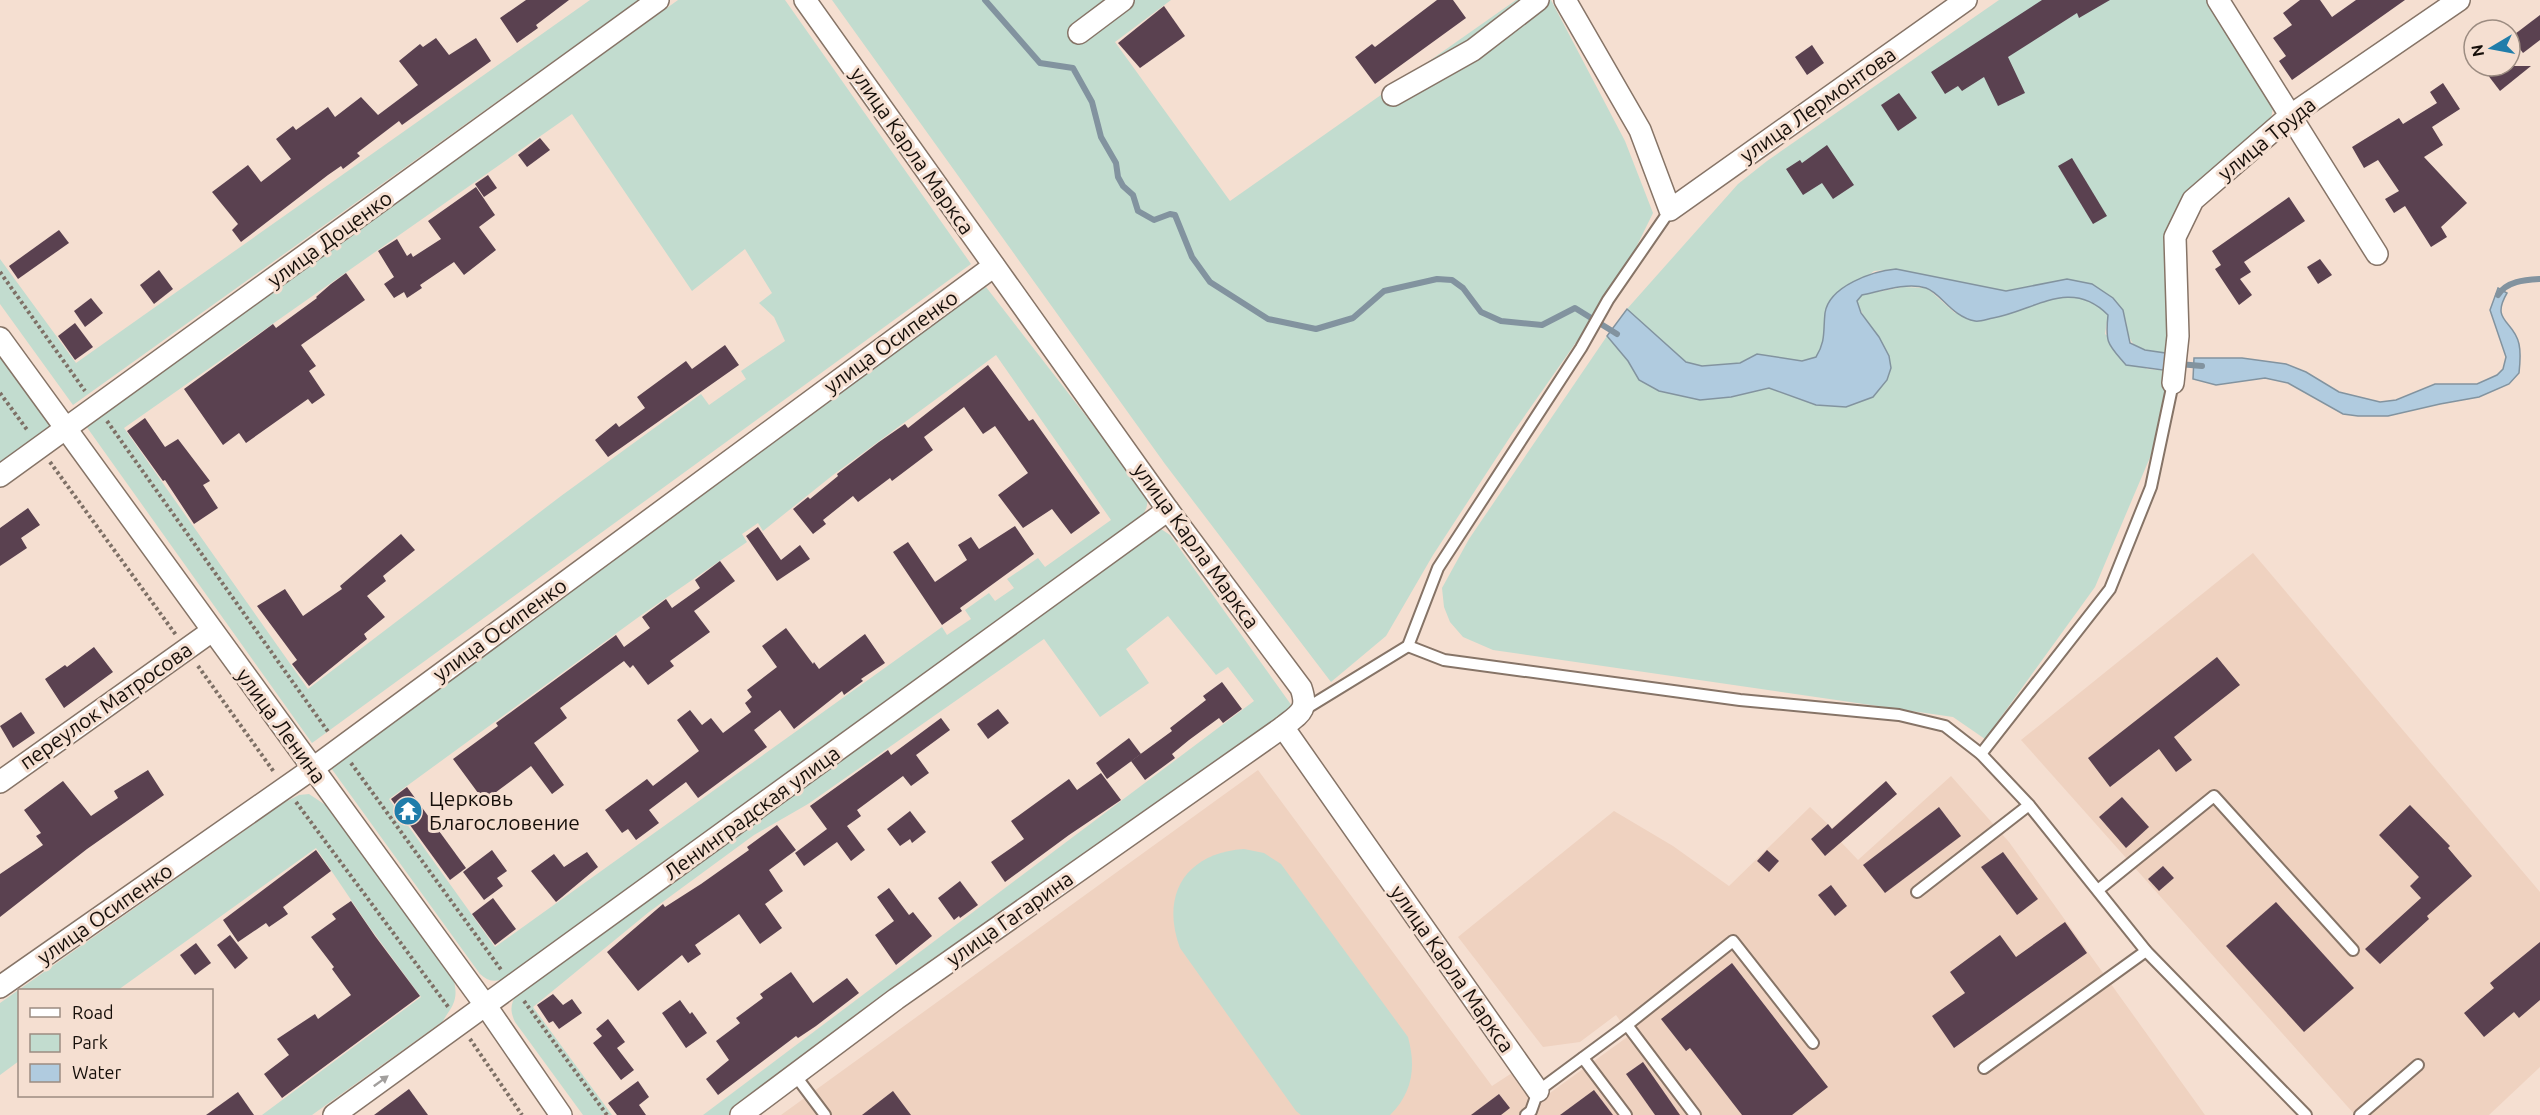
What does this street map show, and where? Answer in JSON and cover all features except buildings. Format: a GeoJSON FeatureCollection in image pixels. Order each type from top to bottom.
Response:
{"type":"FeatureCollection","features":[{"type":"Feature","properties":{"kind":"street","name":"улица Доценко"},"geometry":{"type":"LineString","coordinates":[[0,476],[658,0]]}},
{"type":"Feature","properties":{"kind":"street","name":"улица Карла Маркса"},"geometry":{"type":"LineString","coordinates":[[805,0],[1168,510],[1301,688],[1305,701],[1302,711]]}},
{"type":"Feature","properties":{"kind":"street"},"geometry":{"type":"LineString","coordinates":[[1079,33],[1124,0]]}},
{"type":"Feature","properties":{"kind":"street"},"geometry":{"type":"LineString","coordinates":[[1393,95],[1473,50],[1538,0]]}},
{"type":"Feature","properties":{"kind":"street"},"geometry":{"type":"LineString","coordinates":[[1565,0],[1640,130],[1670,210]]}},
{"type":"Feature","properties":{"kind":"street","name":"улица Лермонтова"},"geometry":{"type":"LineString","coordinates":[[1670,210],[1966,0]]}},
{"type":"Feature","properties":{"kind":"street"},"geometry":{"type":"LineString","coordinates":[[2218,0],[2378,254]]}},
{"type":"Feature","properties":{"kind":"street","name":"улица Труда"},"geometry":{"type":"LineString","coordinates":[[2173,383],[2178,336],[2175,237],[2193,200],[2291,115],[2459,0]]}},
{"type":"Feature","properties":{"kind":"street","name":"улица Осипенко"},"geometry":{"type":"LineString","coordinates":[[0,987],[312,769],[994,266]]}},
{"type":"Feature","properties":{"kind":"street","name":"улица Ленина"},"geometry":{"type":"LineString","coordinates":[[0,338],[486,1006],[561,1115]]}},
{"type":"Feature","properties":{"kind":"street","name":"Ленинградская улица"},"geometry":{"type":"LineString","coordinates":[[334,1115],[1168,510]]}},
{"type":"Feature","properties":{"kind":"street","name":"переулок Матросова"},"geometry":{"type":"LineString","coordinates":[[0,782],[212,631]]}},
{"type":"Feature","properties":{"kind":"street"},"geometry":{"type":"LineString","coordinates":[[1283,728],[1302,711]]}},
{"type":"Feature","properties":{"kind":"street","name":"улица Карла Маркса"},"geometry":{"type":"LineString","coordinates":[[1283,728],[1538,1091]]}},
{"type":"Feature","properties":{"kind":"street","name":"улица Гагарина"},"geometry":{"type":"LineString","coordinates":[[741,1115],[906,992],[1283,728]]}},
{"type":"Feature","properties":{"kind":"lane"},"geometry":{"type":"LineString","coordinates":[[1302,711],[1408,646],[1438,568],[1581,348],[1608,300],[1670,210]]}},
{"type":"Feature","properties":{"kind":"lane"},"geometry":{"type":"LineString","coordinates":[[1981,754],[2110,589],[2151,487],[2173,383]]}},
{"type":"Feature","properties":{"kind":"lane"},"geometry":{"type":"LineString","coordinates":[[1408,646],[1444,660],[1740,700],[1899,715],[1945,726],[1981,754],[2029,805],[2146,951],[2306,1115]]}},
{"type":"Feature","properties":{"kind":"lane"},"geometry":{"type":"LineString","coordinates":[[2098,890],[2214,796],[2353,950]]}},
{"type":"Feature","properties":{"kind":"lane"},"geometry":{"type":"LineString","coordinates":[[1917,892],[2029,805]]}},
{"type":"Feature","properties":{"kind":"lane"},"geometry":{"type":"LineString","coordinates":[[1531,1114],[1538,1091],[1627,1025],[1733,941],[1813,1043]]}},
{"type":"Feature","properties":{"kind":"lane"},"geometry":{"type":"LineString","coordinates":[[1984,1068],[2146,951]]}},
{"type":"Feature","properties":{"kind":"lane"},"geometry":{"type":"LineString","coordinates":[[1627,1025],[1695,1115]]}},
{"type":"Feature","properties":{"kind":"lane"},"geometry":{"type":"LineString","coordinates":[[1583,1058],[1626,1115]]}},
{"type":"Feature","properties":{"kind":"lane"},"geometry":{"type":"LineString","coordinates":[[2360,1115],[2418,1065]]}},
{"type":"Feature","properties":{"kind":"lane"},"geometry":{"type":"LineString","coordinates":[[795,1075],[825,1115]]}},
{"type":"Feature","properties":{"kind":"path"},"geometry":{"type":"LineString","coordinates":[[0,272],[340,748],[607,1115]]}},
{"type":"Feature","properties":{"kind":"path"},"geometry":{"type":"LineString","coordinates":[[0,393],[460,1024],[522,1115]]}},
{"type":"Feature","properties":{"kind":"shaded area"},"geometry":{"type":"Polygon","coordinates":[[[2253,553],[2540,892],[2540,1067],[2489,1115],[2355,1115],[2021,740],[2253,553]]]}},
{"type":"Feature","properties":{"kind":"shaded area"},"geometry":{"type":"Polygon","coordinates":[[[1258,770],[1492,1086],[1515,1071],[1536,1103],[1630,1035],[1616,1015],[1580,1042],[1543,1047],[1458,937],[1614,811],[1673,846],[1729,886],[1810,807],[1832,828],[1886,781],[1897,794],[1841,842],[1858,860],[1951,776],[2009,842],[2205,1115],[781,1115],[1258,770]]]}},
{"type":"Feature","properties":{"kind":"green space"},"geometry":{"type":"Polygon","coordinates":[[[590,0],[639,0],[73,405],[0,304],[0,259],[76,363],[590,0]]]}},
{"type":"Feature","properties":{"kind":"green space"},"geometry":{"type":"Polygon","coordinates":[[[678,0],[785,0],[971,264],[312,743],[86,426],[678,0]],[[572,114],[124,428],[308,689],[561,496],[701,394],[709,405],[746,379],[741,371],[785,341],[774,317],[759,303],[772,293],[745,249],[692,291],[572,114]]]}},
{"type":"Feature","properties":{"kind":"green space"},"geometry":{"type":"Polygon","coordinates":[[[832,0],[1171,0],[1115,42],[1230,201],[1516,0],[1551,0],[1625,141],[1653,213],[1621,278],[1512,434],[1433,555],[1386,636],[1331,682],[1165,464],[832,0]]]}},
{"type":"Feature","properties":{"kind":"green space"},"geometry":{"type":"Polygon","coordinates":[[[1999,0],[2210,0],[2273,107],[2270,125],[2177,210],[2172,354],[2139,348],[2130,339],[2126,320],[2067,279],[2006,291],[1896,269],[1874,271],[1826,310],[1824,345],[1817,357],[1802,361],[1757,354],[1740,363],[1702,366],[1685,362],[1627,309],[1738,184],[1767,161],[1999,0]]]}},
{"type":"Feature","properties":{"kind":"green space"},"geometry":{"type":"Polygon","coordinates":[[[986,287],[1145,492],[1147,506],[1136,524],[507,977],[496,981],[486,979],[480,974],[331,768],[602,569],[795,420],[986,287]],[[996,355],[833,475],[763,531],[758,523],[742,534],[747,542],[640,616],[389,799],[495,947],[942,627],[947,635],[971,619],[965,610],[989,593],[995,601],[1014,588],[1007,579],[1038,558],[1045,567],[1111,520],[996,355]]]}},
{"type":"Feature","properties":{"kind":"green space"},"geometry":{"type":"Polygon","coordinates":[[[1903,287],[1927,288],[1955,313],[2000,317],[2050,298],[2079,298],[2098,305],[2108,315],[2105,334],[2147,369],[2170,371],[2151,455],[2095,587],[1985,739],[1953,717],[1493,650],[1463,637],[1450,622],[1444,607],[1442,588],[1469,539],[1607,336],[1628,361],[1639,380],[1731,397],[1769,387],[1792,396],[1891,368],[1881,342],[1857,301],[1862,295],[1903,287]]]}},
{"type":"Feature","properties":{"kind":"green space"},"geometry":{"type":"Polygon","coordinates":[[[0,347],[49,420],[49,432],[0,471],[0,347]]]}},
{"type":"Feature","properties":{"kind":"green space"},"geometry":{"type":"Polygon","coordinates":[[[1157,529],[1170,535],[1292,706],[741,1115],[703,1115],[1254,701],[1228,667],[1216,675],[1168,616],[1126,649],[1149,683],[1100,717],[1044,639],[808,804],[754,835],[649,912],[533,1007],[612,1115],[583,1115],[515,1022],[511,1008],[517,994],[1157,529]]]}},
{"type":"Feature","properties":{"kind":"green space"},"geometry":{"type":"Polygon","coordinates":[[[309,794],[327,806],[453,977],[456,991],[450,1010],[442,1022],[312,1115],[262,1115],[421,997],[368,925],[316,848],[119,989],[20,989],[285,802],[299,795],[309,794]]]}},
{"type":"Feature","properties":{"kind":"green space"},"geometry":{"type":"Polygon","coordinates":[[[1244,849],[1264,853],[1281,864],[1408,1037],[1412,1059],[1411,1079],[1404,1097],[1390,1115],[1301,1115],[1180,948],[1173,910],[1176,894],[1183,880],[1193,868],[1207,859],[1224,852],[1244,849]]]}},
{"type":"Feature","properties":{"kind":"green space"},"geometry":{"type":"Polygon","coordinates":[[[18,990],[18,1062],[0,1075],[0,1003],[18,990]]]}},
{"type":"Feature","properties":{"kind":"water"},"geometry":{"type":"Polygon","coordinates":[[[1896,269],[2006,291],[2067,279],[2092,284],[2113,298],[2123,310],[2130,343],[2145,350],[2172,354],[2170,371],[2126,365],[2109,343],[2108,315],[2094,304],[2080,298],[2066,297],[2052,300],[1977,321],[1960,315],[1937,295],[1919,286],[1894,288],[1862,295],[1857,301],[1861,313],[1879,337],[1889,356],[1891,368],[1887,380],[1873,397],[1846,407],[1816,405],[1769,388],[1731,397],[1700,400],[1659,391],[1639,380],[1628,361],[1607,336],[1627,309],[1686,362],[1702,366],[1740,363],[1757,354],[1802,361],[1816,357],[1819,351],[1824,336],[1825,313],[1828,303],[1835,295],[1864,277],[1896,269]]]}},
{"type":"Feature","properties":{"kind":"water"},"geometry":{"type":"Polygon","coordinates":[[[2498,288],[2507,293],[2501,310],[2502,316],[2513,330],[2519,344],[2519,373],[2509,384],[2479,397],[2388,416],[2358,416],[2343,414],[2288,383],[2265,378],[2216,385],[2193,379],[2194,358],[2242,358],[2286,364],[2306,372],[2339,392],[2380,402],[2396,400],[2435,384],[2477,384],[2497,375],[2503,369],[2506,357],[2490,310],[2498,288]]]}},
{"type":"Feature","properties":{"kind":"waterway"},"geometry":{"type":"LineString","coordinates":[[985,0],[1040,63],[1073,68],[1092,102],[1101,137],[1116,163],[1118,177],[1123,186],[1133,195],[1138,211],[1154,220],[1170,214],[1175,215],[1192,257],[1210,282],[1268,319],[1316,329],[1353,318],[1384,291],[1437,279],[1452,280],[1463,288],[1481,312],[1501,321],[1542,325],[1575,308],[1617,334]]}},
{"type":"Feature","properties":{"kind":"waterway"},"geometry":{"type":"LineString","coordinates":[[2498,295],[2511,284],[2540,279]]}},
{"type":"Feature","properties":{"kind":"waterway"},"geometry":{"type":"LineString","coordinates":[[2179,364],[2202,366]]}},
{"type":"Feature","properties":{"kind":"place","name":"Церковь Благословение"},"geometry":{"type":"Point","coordinates":[408,811]}}]}
